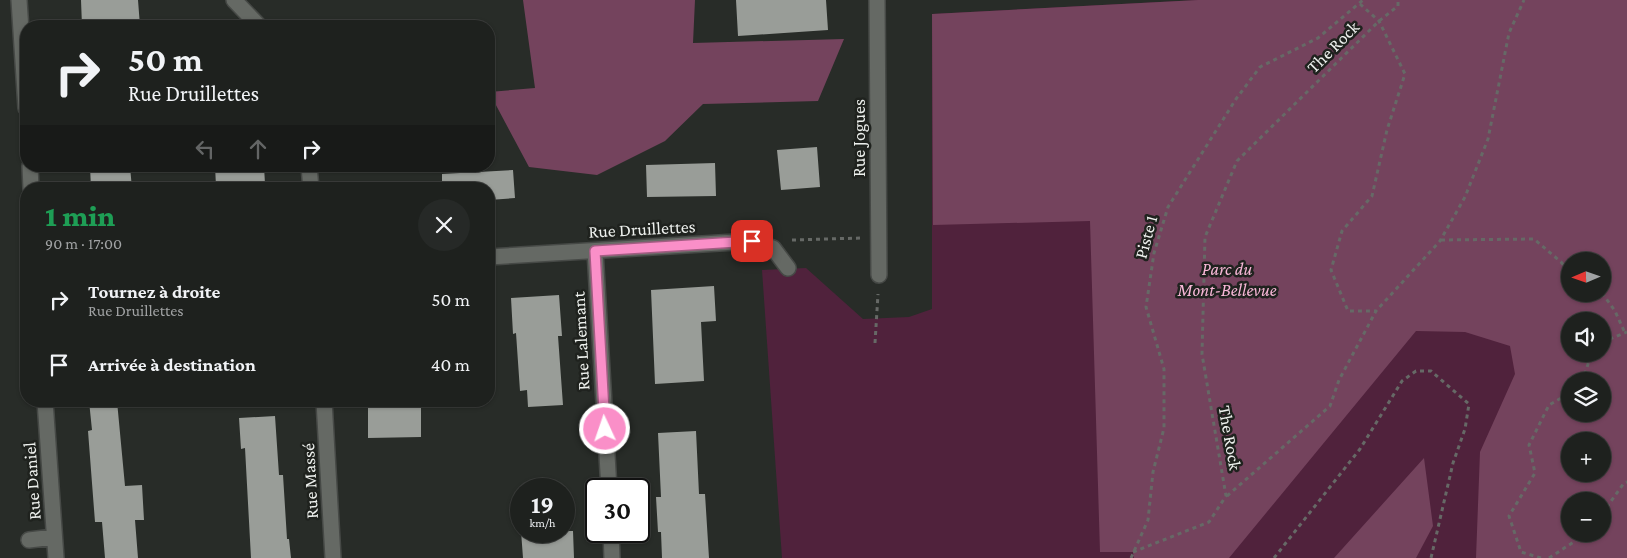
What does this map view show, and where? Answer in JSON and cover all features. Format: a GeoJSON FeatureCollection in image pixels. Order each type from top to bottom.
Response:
{"type":"FeatureCollection","features":[{"type":"Feature","properties":{"kind":"street"},"geometry":{"type":"LineString","coordinates":[[19,0],[20,20]]}},
{"type":"Feature","properties":{"kind":"street"},"geometry":{"type":"LineString","coordinates":[[234,0],[253,20]]}},
{"type":"Feature","properties":{"kind":"street","name":"Rue Jogues"},"geometry":{"type":"LineString","coordinates":[[877,0],[878,275]]}},
{"type":"Feature","properties":{"kind":"street","name":"Rue Druillettes"},"geometry":{"type":"LineString","coordinates":[[495,257],[752,241],[773,248],[788,268]]}},
{"type":"Feature","properties":{"kind":"street","name":"Rue Lalemant"},"geometry":{"type":"LineString","coordinates":[[595,251],[607,478]]}},
{"type":"Feature","properties":{"kind":"street","name":"Rue Daniel"},"geometry":{"type":"LineString","coordinates":[[45,407],[56,558]]}},
{"type":"Feature","properties":{"kind":"street","name":"Rue Massé"},"geometry":{"type":"LineString","coordinates":[[324,407],[333,558]]}},
{"type":"Feature","properties":{"kind":"street"},"geometry":{"type":"LineString","coordinates":[[29,540],[54,537]]}},
{"type":"Feature","properties":{"kind":"street"},"geometry":{"type":"LineString","coordinates":[[611,543],[612,558]]}},
{"type":"Feature","properties":{"kind":"path","name":"Piste 1"},"geometry":{"type":"LineString","coordinates":[[1131,558],[1148,520],[1153,472],[1164,428],[1164,369],[1146,308],[1154,253],[1168,207],[1236,99],[1260,67],[1318,38],[1363,0]]}},
{"type":"Feature","properties":{"kind":"path"},"geometry":{"type":"LineString","coordinates":[[1360,4],[1379,21],[1398,6],[1398,0]]}},
{"type":"Feature","properties":{"kind":"path"},"geometry":{"type":"LineString","coordinates":[[1226,496],[1330,406],[1339,380],[1376,311],[1440,240],[1465,197],[1488,139],[1509,32],[1524,0]]}},
{"type":"Feature","properties":{"kind":"path","name":"The Rock"},"geometry":{"type":"LineString","coordinates":[[1133,552],[1209,522],[1226,496],[1202,354],[1205,237],[1237,161],[1379,21],[1405,74],[1387,130],[1372,196],[1342,231],[1331,270],[1348,311],[1376,311]]}},
{"type":"Feature","properties":{"kind":"path"},"geometry":{"type":"LineString","coordinates":[[783,240],[879,237]]}},
{"type":"Feature","properties":{"kind":"path"},"geometry":{"type":"LineString","coordinates":[[1440,240],[1534,240],[1561,262]]}},
{"type":"Feature","properties":{"kind":"path"},"geometry":{"type":"LineString","coordinates":[[876,343],[878,275]]}},
{"type":"Feature","properties":{"kind":"path"},"geometry":{"type":"LineString","coordinates":[[1608,302],[1626,333],[1611,339]]}},
{"type":"Feature","properties":{"kind":"path"},"geometry":{"type":"LineString","coordinates":[[1274,558],[1360,449],[1402,380],[1416,371],[1431,371],[1469,404],[1465,429],[1452,463],[1431,558]]}},
{"type":"Feature","properties":{"kind":"path"},"geometry":{"type":"LineString","coordinates":[[1541,558],[1521,552],[1510,516],[1535,473],[1529,445],[1549,405],[1561,398]]}},
{"type":"Feature","properties":{"kind":"path"},"geometry":{"type":"LineString","coordinates":[[1611,501],[1624,483],[1627,482]]}},
{"type":"Feature","properties":{"kind":"path"},"geometry":{"type":"LineString","coordinates":[[1549,558],[1574,542]]}},
{"type":"Feature","properties":{"kind":"green space"},"geometry":{"type":"Polygon","coordinates":[[[523,0],[695,0],[693,43],[844,39],[818,101],[703,104],[665,141],[597,175],[529,167],[495,103],[495,91],[535,88],[523,0]]]}},
{"type":"Feature","properties":{"kind":"green space","name":"Parc du Mont-Bellevue"},"geometry":{"type":"Polygon","coordinates":[[[1198,0],[1627,0],[1627,558],[782,558],[762,270],[806,268],[863,319],[909,317],[932,309],[932,14],[1198,0]]]}},
{"type":"Feature","properties":{"kind":"green space","name":"Parc du Mont-Bellevue"},"geometry":{"type":"Polygon","coordinates":[[[1198,0],[1627,0],[1627,558],[1476,558],[1480,452],[1515,374],[1510,346],[1465,332],[1416,331],[1229,558],[1134,558],[1133,552],[1100,552],[1090,221],[933,225],[932,14],[1198,0]]]}},
{"type":"Feature","properties":{"kind":"green space"},"geometry":{"type":"Polygon","coordinates":[[[1424,458],[1433,526],[1416,558],[1334,558],[1424,458]]]}},
{"type":"Feature","properties":{"kind":"building"},"geometry":{"type":"Polygon","coordinates":[[[81,0],[138,0],[140,20],[82,20],[81,0]]]}},
{"type":"Feature","properties":{"kind":"building"},"geometry":{"type":"Polygon","coordinates":[[[736,0],[826,0],[828,30],[738,36],[736,0]]]}},
{"type":"Feature","properties":{"kind":"building"},"geometry":{"type":"Polygon","coordinates":[[[817,147],[820,187],[781,190],[777,150],[817,147]]]}},
{"type":"Feature","properties":{"kind":"building"},"geometry":{"type":"Polygon","coordinates":[[[715,163],[716,196],[647,197],[646,165],[715,163]]]}},
{"type":"Feature","properties":{"kind":"building"},"geometry":{"type":"Polygon","coordinates":[[[513,170],[515,198],[495,200],[495,182],[442,182],[442,174],[513,170]]]}},
{"type":"Feature","properties":{"kind":"building"},"geometry":{"type":"Polygon","coordinates":[[[90,172],[131,172],[131,182],[91,182],[90,172]]]}},
{"type":"Feature","properties":{"kind":"building"},"geometry":{"type":"Polygon","coordinates":[[[215,172],[264,172],[265,182],[216,182],[215,172]]]}},
{"type":"Feature","properties":{"kind":"building"},"geometry":{"type":"Polygon","coordinates":[[[714,286],[716,321],[701,322],[704,381],[655,384],[651,290],[714,286]]]}},
{"type":"Feature","properties":{"kind":"building"},"geometry":{"type":"Polygon","coordinates":[[[559,295],[562,336],[558,336],[563,405],[528,407],[527,390],[520,391],[516,333],[513,334],[511,298],[559,295]]]}},
{"type":"Feature","properties":{"kind":"building"},"geometry":{"type":"Polygon","coordinates":[[[90,407],[118,407],[125,486],[142,485],[144,520],[135,520],[138,558],[105,558],[102,522],[95,522],[88,431],[92,430],[90,407]]]}},
{"type":"Feature","properties":{"kind":"building"},"geometry":{"type":"Polygon","coordinates":[[[368,407],[421,407],[421,437],[368,438],[368,407]]]}},
{"type":"Feature","properties":{"kind":"building"},"geometry":{"type":"Polygon","coordinates":[[[275,416],[279,475],[283,475],[287,539],[289,539],[291,558],[251,558],[245,448],[241,449],[239,418],[275,416]]]}},
{"type":"Feature","properties":{"kind":"building"},"geometry":{"type":"Polygon","coordinates":[[[696,431],[699,494],[705,494],[709,558],[662,558],[661,532],[658,532],[656,497],[661,497],[658,433],[696,431]]]}},
{"type":"Feature","properties":{"kind":"building"},"geometry":{"type":"Polygon","coordinates":[[[522,543],[573,543],[574,558],[523,558],[522,543]]]}},
{"type":"Feature","properties":{"kind":"route"},"geometry":{"type":"LineString","coordinates":[[605,429],[595,251],[752,241]]}}]}
